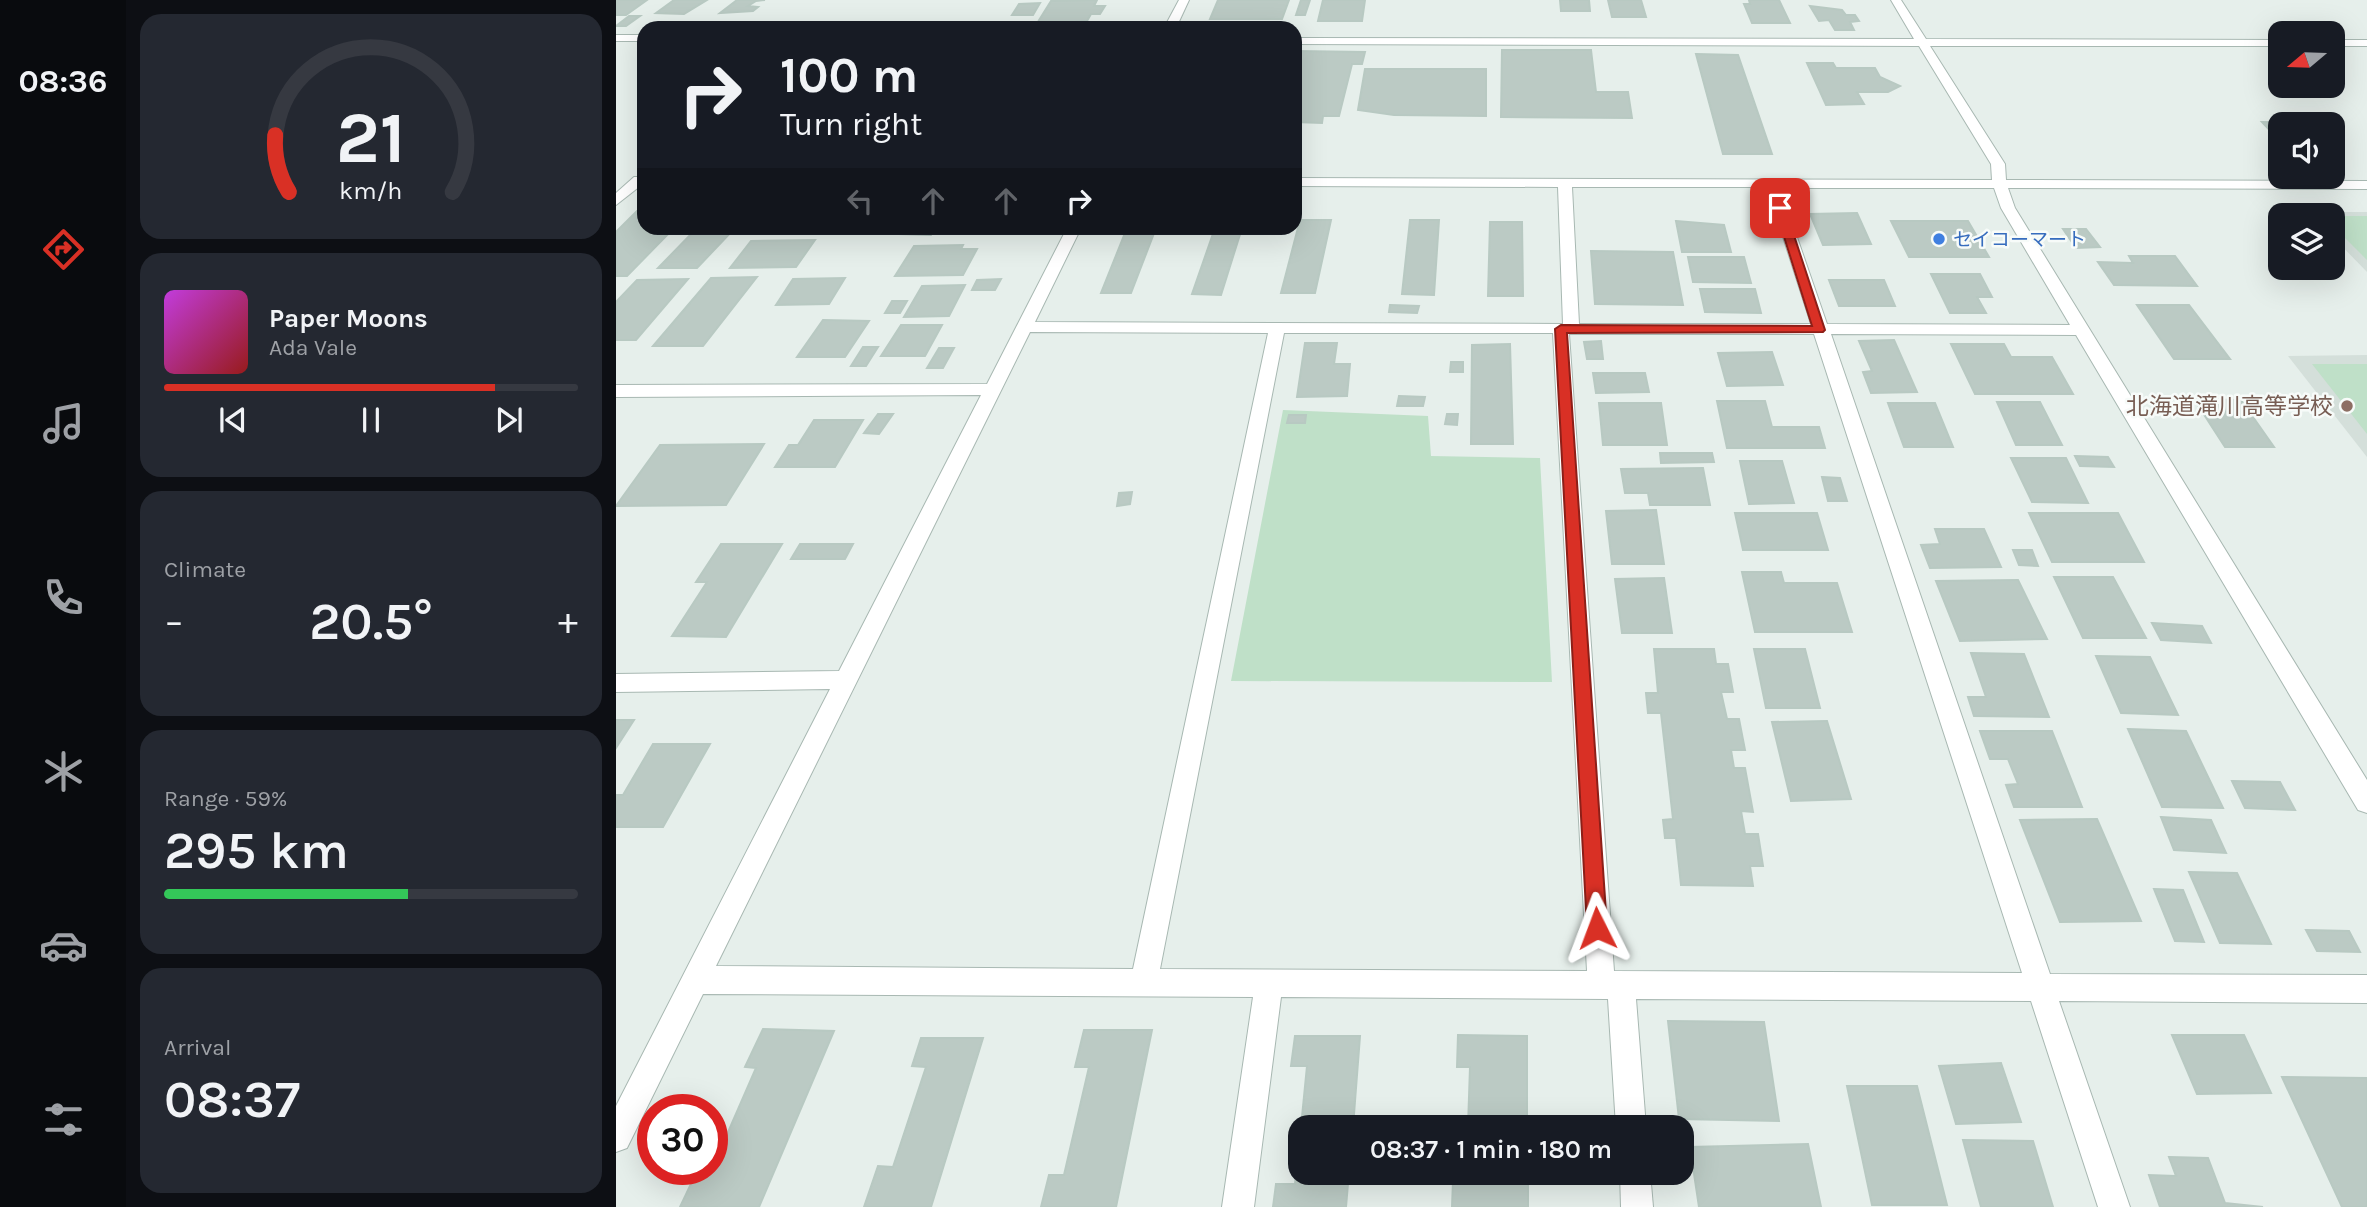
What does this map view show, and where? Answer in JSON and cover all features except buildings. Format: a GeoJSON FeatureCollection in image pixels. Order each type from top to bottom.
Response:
{"type":"FeatureCollection","features":[{"type":"Feature","properties":{"kind":"street"},"geometry":{"type":"LineString","coordinates":[[1174,21],[1184,0]]}},
{"type":"Feature","properties":{"kind":"street"},"geometry":{"type":"LineString","coordinates":[[1896,0],[1998,164],[1998,183],[2008,208],[2367,802]]}},
{"type":"Feature","properties":{"kind":"street"},"geometry":{"type":"LineString","coordinates":[[616,38],[637,38]]}},
{"type":"Feature","properties":{"kind":"street"},"geometry":{"type":"LineString","coordinates":[[1302,41],[2268,43]]}},
{"type":"Feature","properties":{"kind":"street"},"geometry":{"type":"LineString","coordinates":[[2345,43],[2367,43]]}},
{"type":"Feature","properties":{"kind":"street"},"geometry":{"type":"LineString","coordinates":[[616,180],[637,180]]}},
{"type":"Feature","properties":{"kind":"street"},"geometry":{"type":"LineString","coordinates":[[1302,182],[2367,185]]}},
{"type":"Feature","properties":{"kind":"street"},"geometry":{"type":"LineString","coordinates":[[616,201],[637,183]]}},
{"type":"Feature","properties":{"kind":"street"},"geometry":{"type":"LineString","coordinates":[[1565,183],[1566,329],[1611,983],[1629,1115]]}},
{"type":"Feature","properties":{"kind":"street"},"geometry":{"type":"LineString","coordinates":[[1772,183],[2114,1207]]}},
{"type":"Feature","properties":{"kind":"street"},"geometry":{"type":"LineString","coordinates":[[616,1137],[990,389],[1025,327],[1071,235]]}},
{"type":"Feature","properties":{"kind":"street"},"geometry":{"type":"LineString","coordinates":[[1025,327],[2082,330]]}},
{"type":"Feature","properties":{"kind":"street"},"geometry":{"type":"LineString","coordinates":[[1144,981],[1277,328]]}},
{"type":"Feature","properties":{"kind":"street"},"geometry":{"type":"LineString","coordinates":[[616,391],[990,389]]}},
{"type":"Feature","properties":{"kind":"street"},"geometry":{"type":"LineString","coordinates":[[616,683],[845,680]]}},
{"type":"Feature","properties":{"kind":"street"},"geometry":{"type":"LineString","coordinates":[[695,980],[2367,989]]}},
{"type":"Feature","properties":{"kind":"street"},"geometry":{"type":"LineString","coordinates":[[1238,1207],[1269,982]]}},
{"type":"Feature","properties":{"kind":"street"},"geometry":{"type":"LineString","coordinates":[[1636,1185],[1637,1207]]}},
{"type":"Feature","properties":{"kind":"shaded area"},"geometry":{"type":"Polygon","coordinates":[[[2345,212],[2367,212],[2367,272],[2345,249],[2345,212]]]}},
{"type":"Feature","properties":{"kind":"shaded area","name":"北海道滝川高等学校"},"geometry":{"type":"Polygon","coordinates":[[[2367,355],[2367,457],[2288,356],[2367,355]]]}},
{"type":"Feature","properties":{"kind":"green space"},"geometry":{"type":"Polygon","coordinates":[[[2345,215],[2367,216],[2367,260],[2345,238],[2345,215]]]}},
{"type":"Feature","properties":{"kind":"green space"},"geometry":{"type":"Polygon","coordinates":[[[2312,364],[2367,364],[2367,434],[2312,364]]]}},
{"type":"Feature","properties":{"kind":"green space"},"geometry":{"type":"Polygon","coordinates":[[[1283,410],[1428,416],[1431,456],[1540,458],[1552,682],[1231,681],[1283,410]]]}},
{"type":"Feature","properties":{"kind":"place","name":"セイコーマート"},"geometry":{"type":"Point","coordinates":[1939,239]}},
{"type":"Feature","properties":{"kind":"place","name":"北海道滝川高等学校"},"geometry":{"type":"Point","coordinates":[2347,406]}},
{"type":"Feature","properties":{"kind":"route"},"geometry":{"type":"LineString","coordinates":[[1597,928],[1561,329],[1819,330],[1780,208]]}}]}
